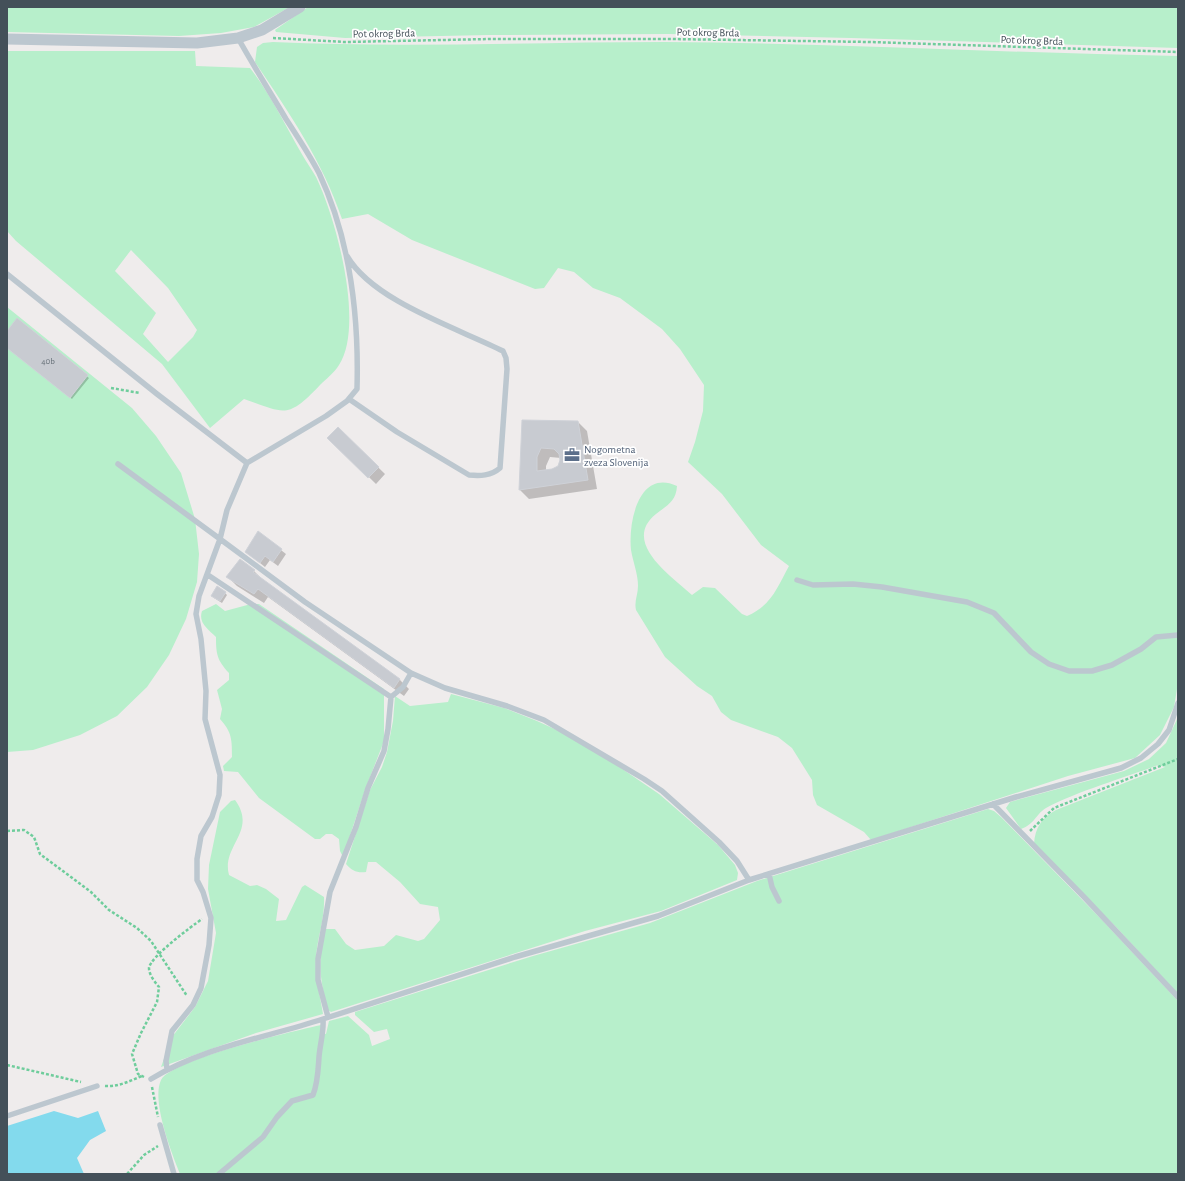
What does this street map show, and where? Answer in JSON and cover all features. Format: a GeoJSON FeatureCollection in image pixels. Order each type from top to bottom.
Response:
{"type":"FeatureCollection","features":[{"type":"Feature","properties":{"kind":"street"},"geometry":{"type":"LineString","coordinates":[[7,39],[197,43],[238,38],[262,30],[300,7]]}},
{"type":"Feature","properties":{"kind":"lane"},"geometry":{"type":"LineString","coordinates":[[167,1069],[166,1062],[172,1031],[193,1004],[201,988],[205,971],[211,918],[198,880],[197,859],[201,836],[212,817],[219,795],[220,775],[205,718],[206,684],[201,639],[196,614],[199,596],[220,540],[227,510],[248,463],[326,416],[349,399],[357,389],[358,364],[356,330],[345,252],[333,207],[318,173],[238,38]]}},
{"type":"Feature","properties":{"kind":"lane"},"geometry":{"type":"LineString","coordinates":[[345,252],[354,266],[371,282],[391,296],[412,308],[503,351],[506,358],[507,369],[500,468],[496,472],[483,476],[469,475],[397,432],[349,399]]}},
{"type":"Feature","properties":{"kind":"lane"},"geometry":{"type":"LineString","coordinates":[[7,274],[157,394],[248,463]]}},
{"type":"Feature","properties":{"kind":"lane"},"geometry":{"type":"LineString","coordinates":[[118,464],[304,602],[411,673],[445,688],[507,706],[544,720],[662,791],[719,842],[737,861],[749,880]]}},
{"type":"Feature","properties":{"kind":"lane"},"geometry":{"type":"LineString","coordinates":[[208,575],[391,697]]}},
{"type":"Feature","properties":{"kind":"lane"},"geometry":{"type":"LineString","coordinates":[[797,580],[813,584],[853,584],[882,587],[967,602],[994,613],[1031,652],[1049,664],[1070,671],[1092,671],[1112,665],[1141,649],[1156,637],[1178,635]]}},
{"type":"Feature","properties":{"kind":"lane"},"geometry":{"type":"LineString","coordinates":[[219,1174],[263,1137],[276,1117],[292,1101],[313,1095],[318,1082],[319,1056],[326,1018],[318,980],[318,959],[330,892],[353,834],[368,788],[384,751],[391,697],[403,686],[411,673]]}},
{"type":"Feature","properties":{"kind":"lane"},"geometry":{"type":"LineString","coordinates":[[151,1079],[167,1069],[253,1038],[326,1018],[502,961],[658,916],[749,880],[993,804],[1131,764],[1158,744],[1169,730],[1178,703]]}},
{"type":"Feature","properties":{"kind":"lane"},"geometry":{"type":"LineString","coordinates":[[993,804],[1085,898],[1178,997]]}},
{"type":"Feature","properties":{"kind":"lane"},"geometry":{"type":"LineString","coordinates":[[769,874],[772,887],[779,901]]}},
{"type":"Feature","properties":{"kind":"lane"},"geometry":{"type":"LineString","coordinates":[[7,1116],[97,1086]]}},
{"type":"Feature","properties":{"kind":"lane"},"geometry":{"type":"LineString","coordinates":[[160,1125],[174,1174]]}},
{"type":"Feature","properties":{"kind":"path","name":"Pot okrog Brda"},"geometry":{"type":"LineString","coordinates":[[270,38],[346,42],[491,39],[677,39],[862,42],[1178,52]]}},
{"type":"Feature","properties":{"kind":"path"},"geometry":{"type":"LineString","coordinates":[[111,388],[157,394]]}},
{"type":"Feature","properties":{"kind":"path"},"geometry":{"type":"LineString","coordinates":[[1025,838],[1035,825],[1054,808],[1178,759]]}},
{"type":"Feature","properties":{"kind":"path"},"geometry":{"type":"LineString","coordinates":[[7,831],[24,830],[34,837],[40,854],[91,892],[109,910],[137,928],[151,941],[193,1004]]}},
{"type":"Feature","properties":{"kind":"path"},"geometry":{"type":"LineString","coordinates":[[160,1125],[151,1079],[138,1074],[132,1054],[157,1002],[159,987],[151,976],[149,968],[154,958],[203,919],[204,914]]}},
{"type":"Feature","properties":{"kind":"path"},"geometry":{"type":"LineString","coordinates":[[7,1065],[97,1086],[112,1087],[142,1076]]}},
{"type":"Feature","properties":{"kind":"path"},"geometry":{"type":"LineString","coordinates":[[127,1174],[144,1155],[164,1143]]}},
{"type":"Feature","properties":{"kind":"green space"},"geometry":{"type":"Polygon","coordinates":[[[7,7],[290,7],[254,27],[221,33],[179,36],[7,32],[7,7]]]}},
{"type":"Feature","properties":{"kind":"green space"},"geometry":{"type":"Polygon","coordinates":[[[308,7],[1178,7],[1178,48],[668,34],[489,35],[345,38],[276,32],[275,30],[308,7]]]}},
{"type":"Feature","properties":{"kind":"green space"},"geometry":{"type":"Polygon","coordinates":[[[664,42],[857,46],[1178,56],[1178,683],[1174,707],[1160,735],[1135,758],[1068,776],[871,840],[864,832],[817,805],[813,795],[812,780],[792,748],[778,737],[731,720],[721,712],[712,696],[697,686],[665,657],[636,610],[635,604],[638,582],[631,550],[632,526],[634,513],[639,501],[645,491],[653,484],[664,482],[677,486],[675,495],[671,502],[656,514],[647,525],[644,536],[646,547],[662,568],[692,595],[703,587],[715,588],[742,614],[747,616],[768,602],[777,589],[789,566],[761,545],[722,494],[688,462],[703,411],[704,385],[680,349],[662,329],[620,298],[593,288],[574,272],[558,268],[544,288],[535,289],[412,240],[368,214],[342,219],[315,157],[292,118],[255,62],[257,47],[263,43],[420,45],[664,42]]]}},
{"type":"Feature","properties":{"kind":"green space"},"geometry":{"type":"Polygon","coordinates":[[[7,51],[195,51],[196,66],[250,68],[272,100],[316,177],[332,218],[345,271],[349,325],[346,347],[335,371],[300,404],[292,409],[277,410],[244,399],[210,428],[162,364],[16,241],[7,231],[7,51]],[[131,250],[115,271],[156,313],[143,334],[168,362],[193,337],[197,330],[168,288],[131,250]]]}},
{"type":"Feature","properties":{"kind":"green space"},"geometry":{"type":"Polygon","coordinates":[[[7,307],[132,408],[156,436],[181,473],[195,519],[199,554],[197,582],[186,619],[169,655],[147,687],[117,716],[80,735],[33,750],[7,752],[7,307]]]}},
{"type":"Feature","properties":{"kind":"green space"},"geometry":{"type":"Polygon","coordinates":[[[216,604],[225,611],[251,604],[259,604],[384,689],[384,741],[365,790],[343,857],[340,851],[339,839],[332,834],[326,834],[320,839],[315,839],[259,798],[238,772],[224,771],[223,766],[232,757],[232,746],[229,732],[220,719],[222,709],[217,690],[229,680],[229,673],[218,656],[216,637],[204,626],[201,619],[202,611],[216,604]]]}},
{"type":"Feature","properties":{"kind":"green space"},"geometry":{"type":"Polygon","coordinates":[[[451,694],[504,708],[537,721],[559,731],[615,764],[659,794],[718,845],[735,865],[738,873],[737,880],[661,911],[585,931],[331,1012],[328,1010],[320,970],[325,929],[335,929],[346,944],[355,950],[384,946],[396,935],[418,941],[424,939],[440,920],[438,907],[420,904],[400,882],[376,862],[368,862],[366,872],[357,872],[346,864],[370,790],[382,767],[387,752],[393,721],[395,696],[410,706],[448,702],[451,694]]]}},
{"type":"Feature","properties":{"kind":"green space"},"geometry":{"type":"Polygon","coordinates":[[[1178,717],[1178,994],[1117,928],[1034,844],[1036,833],[1040,824],[1047,816],[1056,810],[1165,767],[1158,765],[1072,796],[1046,808],[1029,825],[1021,829],[1006,808],[1010,802],[1124,771],[1149,759],[1166,743],[1178,717]]]}},
{"type":"Feature","properties":{"kind":"green space"},"geometry":{"type":"Polygon","coordinates":[[[235,800],[241,811],[243,821],[241,830],[230,855],[228,865],[229,875],[250,886],[257,885],[266,889],[279,899],[276,921],[286,920],[302,887],[305,885],[324,897],[316,966],[323,1014],[256,1033],[161,1067],[172,1037],[195,1007],[208,981],[216,933],[208,889],[209,865],[220,812],[231,801],[235,800]]]}},
{"type":"Feature","properties":{"kind":"green space"},"geometry":{"type":"Polygon","coordinates":[[[988,809],[994,811],[1001,817],[1102,920],[1178,1001],[1178,1174],[180,1174],[164,1127],[159,1101],[159,1089],[161,1080],[170,1072],[187,1063],[235,1047],[321,1025],[323,1033],[326,1034],[329,1021],[348,1016],[369,1035],[372,1046],[390,1039],[387,1029],[374,1032],[355,1015],[355,1012],[533,956],[650,923],[757,881],[988,809]]]}},
{"type":"Feature","properties":{"kind":"water"},"geometry":{"type":"Polygon","coordinates":[[[54,1111],[78,1118],[98,1111],[106,1131],[90,1140],[77,1158],[84,1174],[7,1174],[7,1126],[54,1111]]]}},
{"type":"Feature","properties":{"kind":"building"},"geometry":{"type":"Polygon","coordinates":[[[17,318],[88,375],[70,398],[7,348],[7,331],[17,318]]]}},
{"type":"Feature","properties":{"kind":"building","name":"Nogometna zveza Slovenija"},"geometry":{"type":"Polygon","coordinates":[[[522,420],[578,421],[588,480],[519,490],[522,420]],[[541,448],[537,457],[537,471],[552,469],[558,466],[560,460],[559,454],[554,449],[541,448]]]}},
{"type":"Feature","properties":{"kind":"building"},"geometry":{"type":"Polygon","coordinates":[[[338,427],[379,467],[368,478],[327,438],[338,427]]]}},
{"type":"Feature","properties":{"kind":"building"},"geometry":{"type":"Polygon","coordinates":[[[258,531],[282,549],[273,562],[265,556],[260,563],[245,552],[258,531]]]}},
{"type":"Feature","properties":{"kind":"building"},"geometry":{"type":"Polygon","coordinates":[[[240,559],[255,570],[253,572],[400,679],[394,688],[258,589],[254,594],[226,577],[240,559]]]}},
{"type":"Feature","properties":{"kind":"building"},"geometry":{"type":"Polygon","coordinates":[[[217,586],[226,592],[220,601],[211,596],[217,586]]]}},
{"type":"Feature","properties":{"kind":"place","name":"Nogometna zveza Slovenija"},"geometry":{"type":"Point","coordinates":[572,455]}}]}
